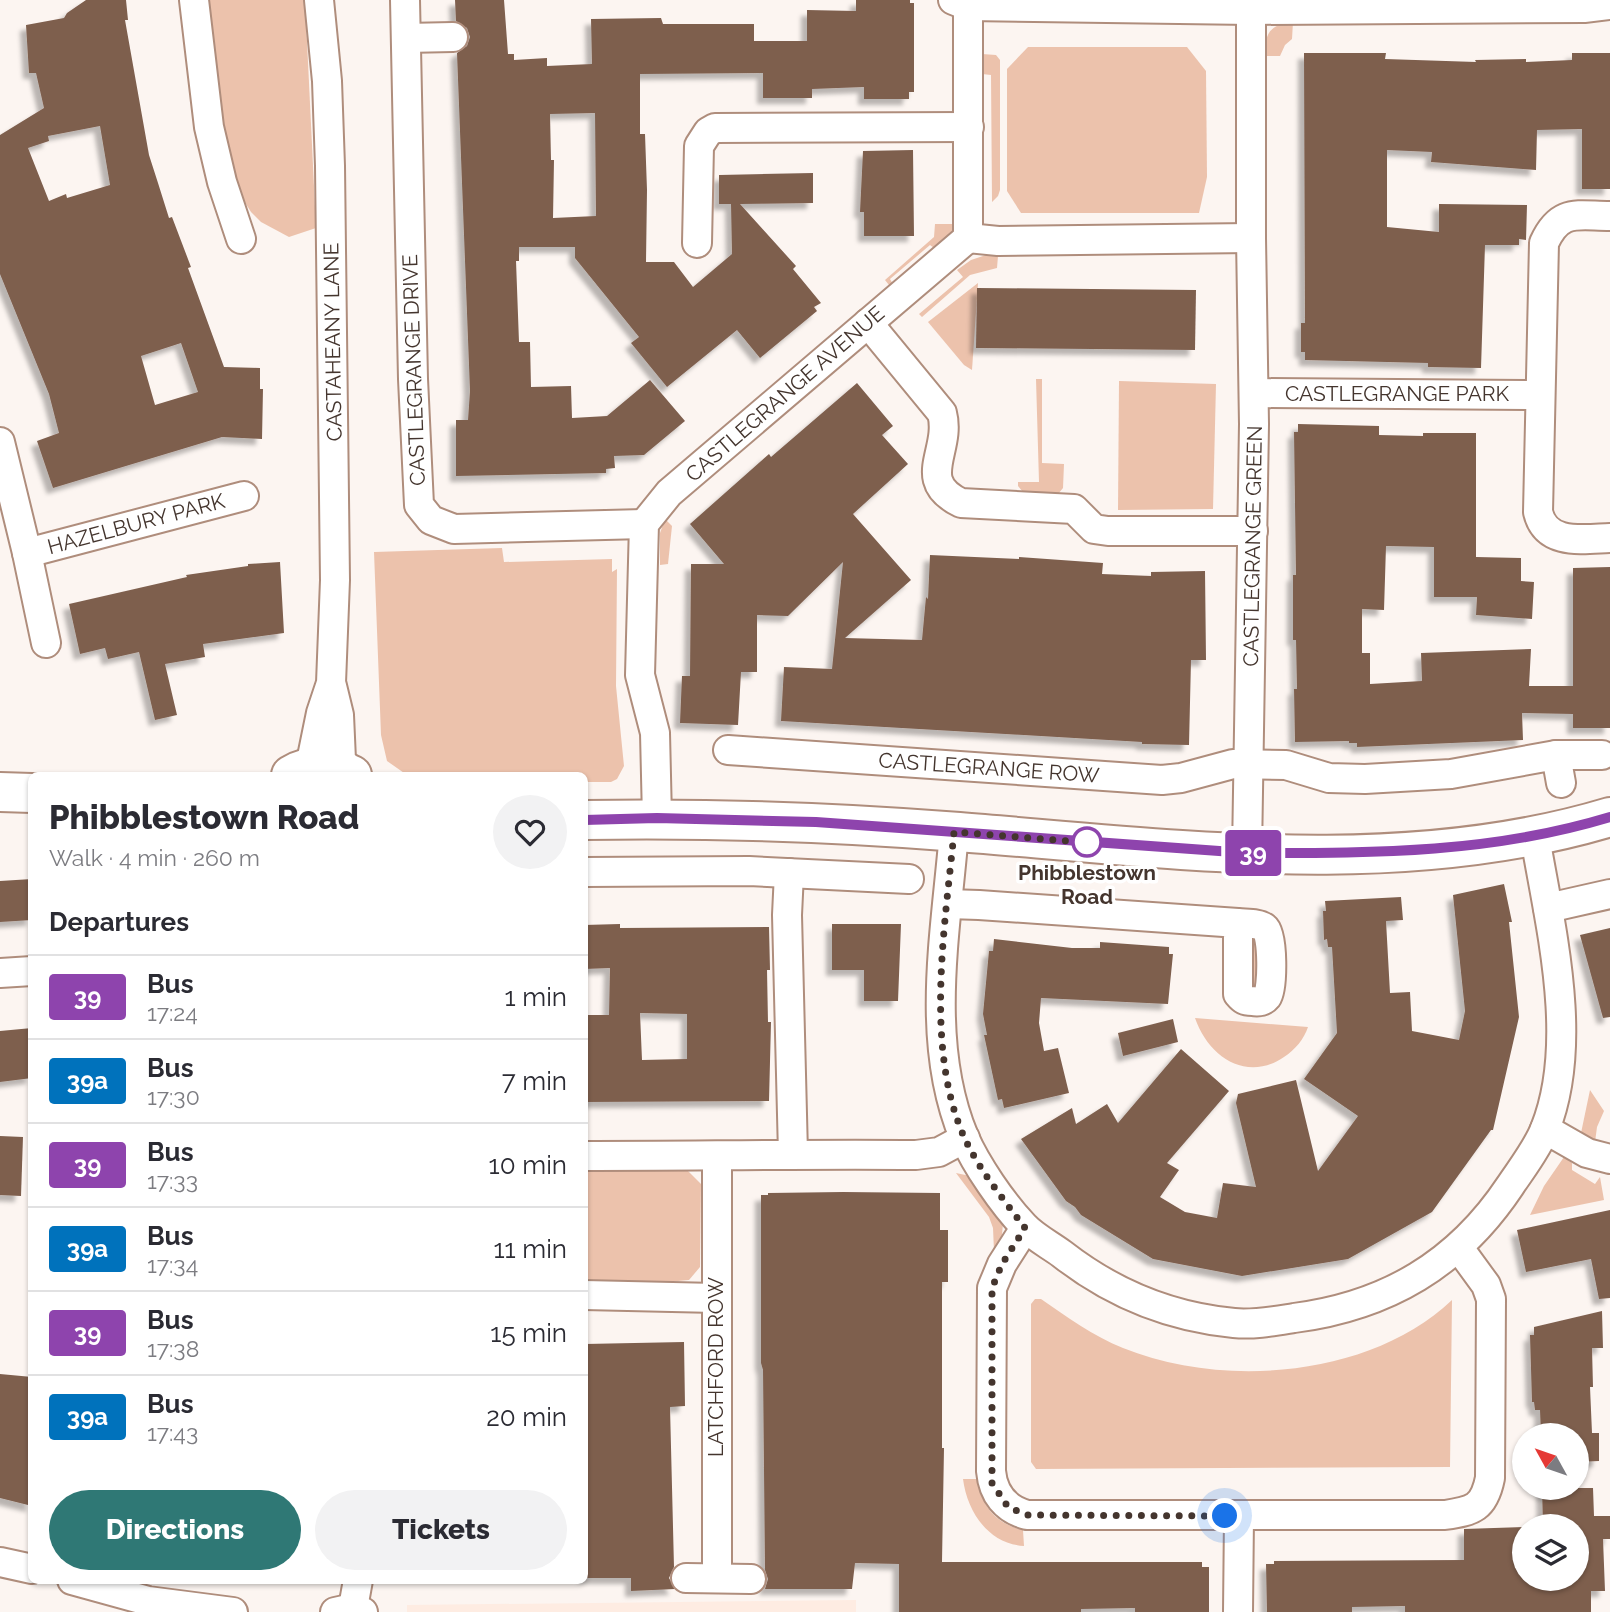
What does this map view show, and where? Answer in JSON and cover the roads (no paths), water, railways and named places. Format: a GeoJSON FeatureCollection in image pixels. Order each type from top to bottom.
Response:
{"type":"FeatureCollection","features":[{"type":"Feature","properties":{"kind":"street"},"geometry":{"type":"LineString","coordinates":[[194,0],[209,127],[222,182],[241,239]]}},
{"type":"Feature","properties":{"kind":"street","name":"CASTAHEANY LANE"},"geometry":{"type":"LineString","coordinates":[[301,771],[331,683],[335,580],[330,166],[327,81],[319,0]]}},
{"type":"Feature","properties":{"kind":"street","name":"CASTLEGRANGE DRIVE"},"geometry":{"type":"LineString","coordinates":[[405,0],[412,379],[419,505],[431,520],[454,529],[644,524]]}},
{"type":"Feature","properties":{"kind":"street"},"geometry":{"type":"LineString","coordinates":[[1251,238],[998,241],[968,239],[969,127],[960,3],[1251,10],[1584,8],[1610,5]]}},
{"type":"Feature","properties":{"kind":"street","name":"CASTLEGRANGE GREEN"},"geometry":{"type":"LineString","coordinates":[[1247,853],[1254,393],[1251,10]]}},
{"type":"Feature","properties":{"kind":"street"},"geometry":{"type":"LineString","coordinates":[[406,38],[453,37]]}},
{"type":"Feature","properties":{"kind":"street"},"geometry":{"type":"LineString","coordinates":[[697,243],[699,146],[708,132],[715,128],[969,127]]}},
{"type":"Feature","properties":{"kind":"street","name":"CASTLEGRANGE PARK"},"geometry":{"type":"LineString","coordinates":[[1610,216],[1562,218],[1552,227],[1544,243],[1538,512],[1540,520],[1556,536],[1568,539],[1610,538]]}},
{"type":"Feature","properties":{"kind":"street","name":"CASTLEGRANGE AVENUE"},"geometry":{"type":"LineString","coordinates":[[644,524],[669,493],[968,239]]}},
{"type":"Feature","properties":{"kind":"street"},"geometry":{"type":"LineString","coordinates":[[868,323],[942,413],[944,437],[937,470],[939,486],[949,497],[961,503],[1074,509],[1094,529],[1108,531],[1253,531]]}},
{"type":"Feature","properties":{"kind":"street","name":"CASTLEGRANGE PARK"},"geometry":{"type":"LineString","coordinates":[[1254,393],[1540,395]]}},
{"type":"Feature","properties":{"kind":"street","name":"HAZELBURY PARK"},"geometry":{"type":"LineString","coordinates":[[0,442],[46,643]]}},
{"type":"Feature","properties":{"kind":"street","name":"HAZELBURY PARK"},"geometry":{"type":"LineString","coordinates":[[27,553],[244,496]]}},
{"type":"Feature","properties":{"kind":"street"},"geometry":{"type":"LineString","coordinates":[[644,524],[640,674],[655,733],[657,818]]}},
{"type":"Feature","properties":{"kind":"street","name":"CASTAHEANY LANE"},"geometry":{"type":"LineString","coordinates":[[331,683],[339,715],[341,760],[351,772]]}},
{"type":"Feature","properties":{"kind":"street","name":"CASTLEGRANGE ROW"},"geometry":{"type":"LineString","coordinates":[[727,750],[1162,780],[1181,778],[1233,764],[1286,765],[1329,778],[1365,779],[1451,774],[1556,755],[1602,755]]}},
{"type":"Feature","properties":{"kind":"street"},"geometry":{"type":"LineString","coordinates":[[1556,755],[1561,783]]}},
{"type":"Feature","properties":{"kind":"street"},"geometry":{"type":"LineString","coordinates":[[301,771],[325,766],[346,772]]}},
{"type":"Feature","properties":{"kind":"street"},"geometry":{"type":"LineString","coordinates":[[0,792],[28,793]]}},
{"type":"Feature","properties":{"kind":"street"},"geometry":{"type":"LineString","coordinates":[[588,820],[657,818],[816,822],[1247,853],[1391,853],[1535,837],[1610,817]]}},
{"type":"Feature","properties":{"kind":"street"},"geometry":{"type":"LineString","coordinates":[[954,832],[944,933],[941,1041],[946,1078],[965,1139],[991,1183],[1025,1228],[1089,1275],[1134,1298],[1191,1316],[1239,1324],[1333,1312],[1370,1301],[1399,1287],[1458,1248],[1481,1225],[1545,1129],[1559,1067],[1563,1031],[1548,908],[1535,837]]}},
{"type":"Feature","properties":{"kind":"street"},"geometry":{"type":"LineString","coordinates":[[588,872],[749,871],[909,879]]}},
{"type":"Feature","properties":{"kind":"street"},"geometry":{"type":"LineString","coordinates":[[789,873],[787,915],[793,1154]]}},
{"type":"Feature","properties":{"kind":"street"},"geometry":{"type":"LineString","coordinates":[[1548,908],[1610,894]]}},
{"type":"Feature","properties":{"kind":"street"},"geometry":{"type":"LineString","coordinates":[[948,904],[1238,923]]}},
{"type":"Feature","properties":{"kind":"street"},"geometry":{"type":"LineString","coordinates":[[0,973],[28,971]]}},
{"type":"Feature","properties":{"kind":"street"},"geometry":{"type":"LineString","coordinates":[[1545,1129],[1587,1153],[1610,1159]]}},
{"type":"Feature","properties":{"kind":"street"},"geometry":{"type":"LineString","coordinates":[[588,1156],[916,1155],[939,1152],[965,1139]]}},
{"type":"Feature","properties":{"kind":"street","name":"LATCHFORD ROW"},"geometry":{"type":"LineString","coordinates":[[717,1156],[717,1578]]}},
{"type":"Feature","properties":{"kind":"street"},"geometry":{"type":"LineString","coordinates":[[1025,1228],[1002,1264],[992,1288],[991,1471],[992,1483],[1001,1499],[1008,1507],[1027,1515],[1445,1515],[1472,1510],[1482,1503],[1490,1478],[1491,1299],[1477,1271],[1458,1248]]}},
{"type":"Feature","properties":{"kind":"street"},"geometry":{"type":"LineString","coordinates":[[588,1295],[716,1298]]}},
{"type":"Feature","properties":{"kind":"street"},"geometry":{"type":"LineString","coordinates":[[1238,1612],[1239,1516]]}},
{"type":"Feature","properties":{"kind":"street"},"geometry":{"type":"LineString","coordinates":[[0,1562],[28,1568]]}},
{"type":"Feature","properties":{"kind":"street"},"geometry":{"type":"LineString","coordinates":[[686,1578],[751,1579]]}},
{"type":"Feature","properties":{"kind":"street"},"geometry":{"type":"LineString","coordinates":[[108,1585],[148,1601],[233,1612]]}},
{"type":"Feature","properties":{"kind":"place","name":"Phibblestown Road"},"geometry":{"type":"Point","coordinates":[1087,842]}}]}
